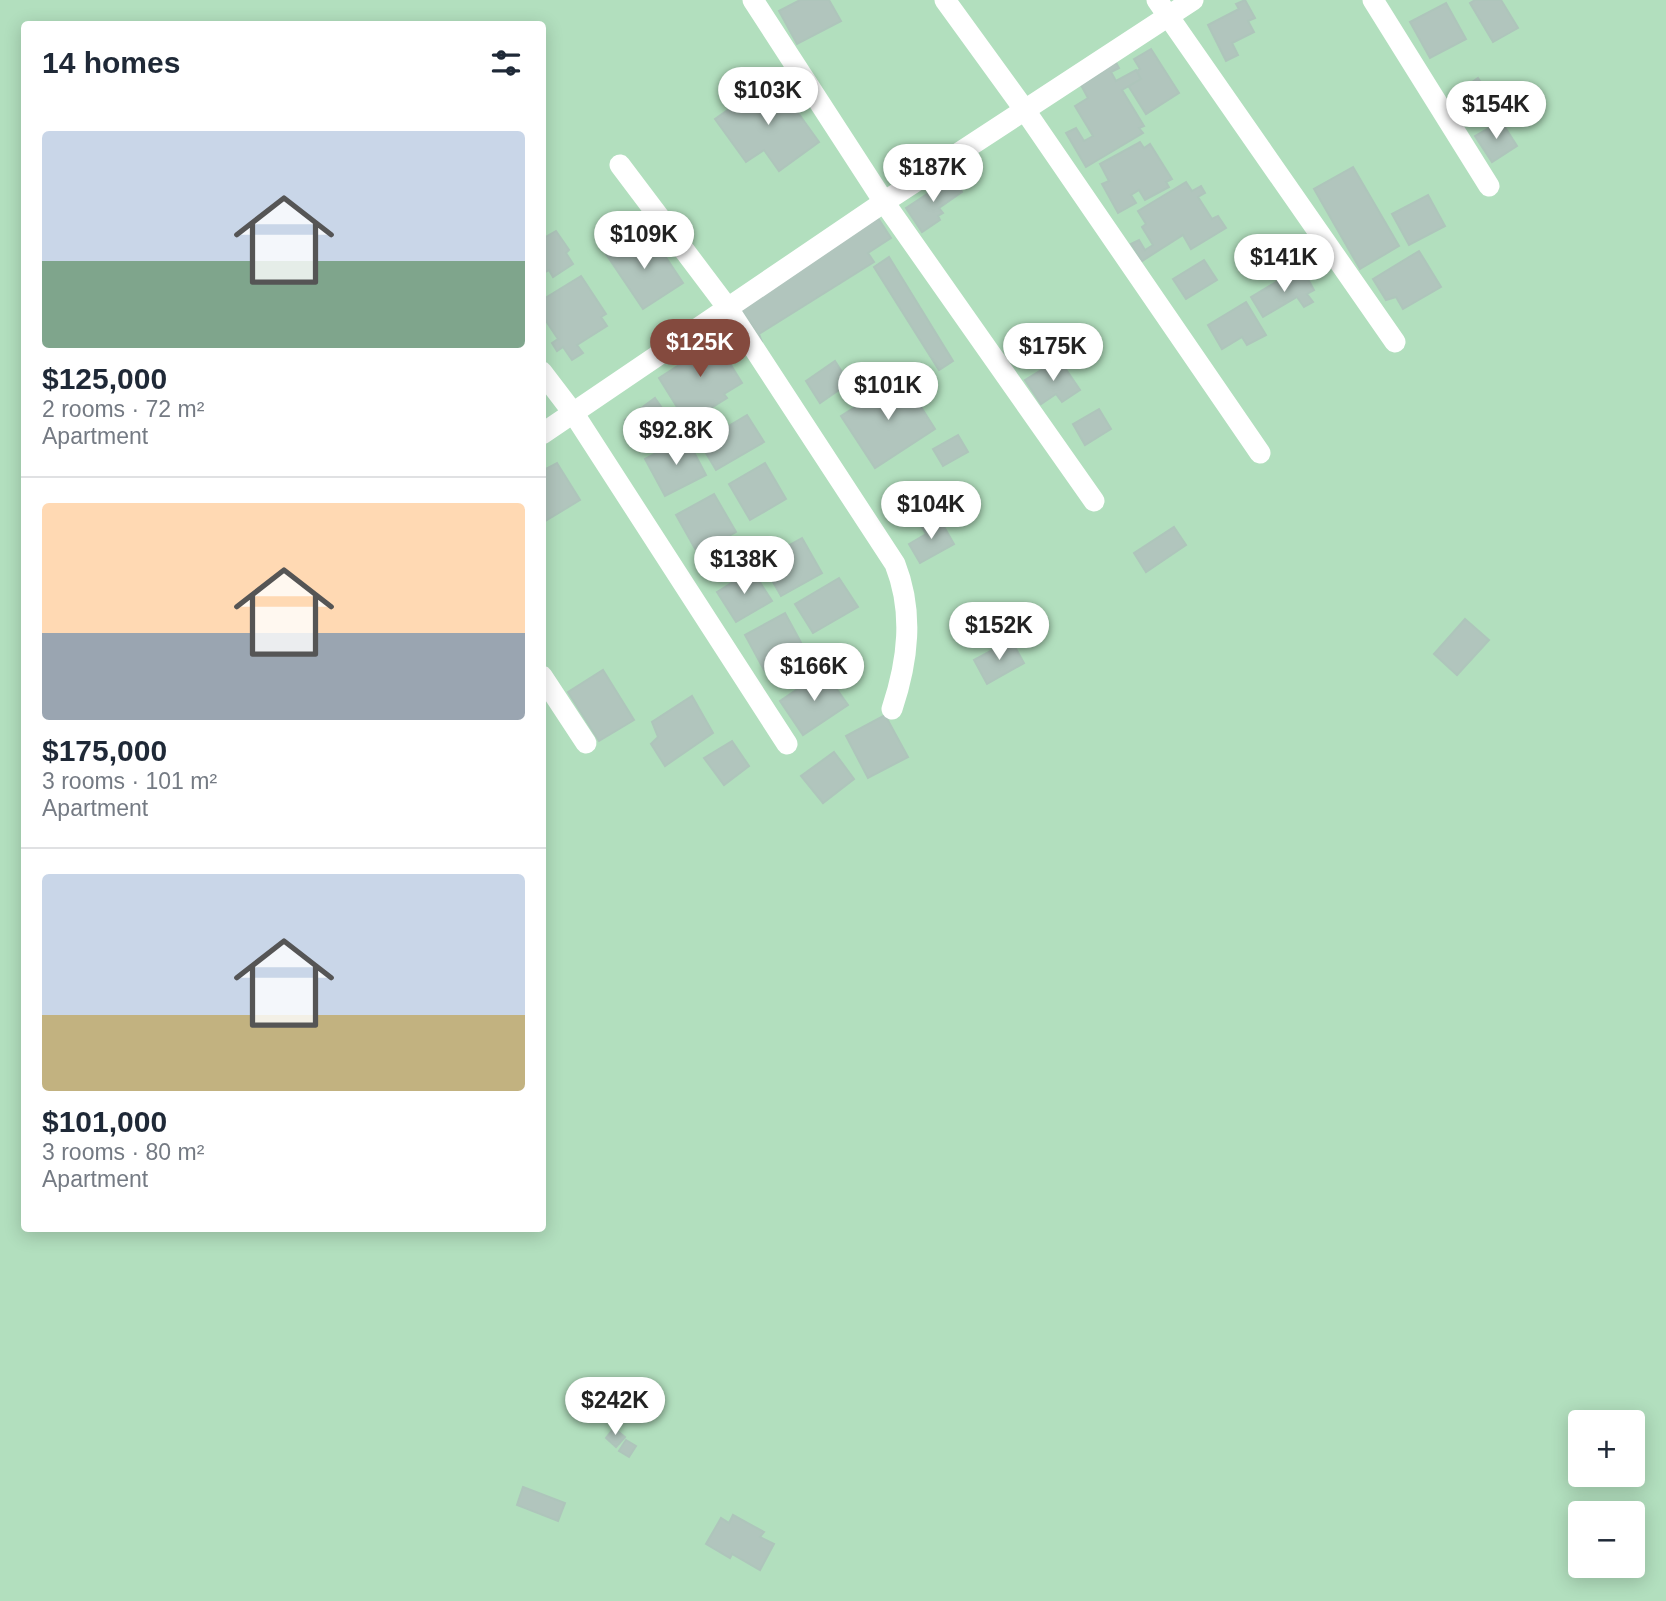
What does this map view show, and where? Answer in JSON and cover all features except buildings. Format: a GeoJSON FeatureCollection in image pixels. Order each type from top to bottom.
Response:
{"type":"FeatureCollection","features":[{"type":"Feature","properties":{"kind":"street"},"geometry":{"type":"LineString","coordinates":[[754,0],[884,202],[1094,502]]}},
{"type":"Feature","properties":{"kind":"street"},"geometry":{"type":"LineString","coordinates":[[945,0],[1024,109],[1260,453]]}},
{"type":"Feature","properties":{"kind":"street"},"geometry":{"type":"LineString","coordinates":[[546,432],[1024,109],[1163,8],[1193,0]]}},
{"type":"Feature","properties":{"kind":"street"},"geometry":{"type":"LineString","coordinates":[[1373,0],[1489,186]]}},
{"type":"Feature","properties":{"kind":"street"},"geometry":{"type":"LineString","coordinates":[[1163,8],[1395,342]]}},
{"type":"Feature","properties":{"kind":"street"},"geometry":{"type":"LineString","coordinates":[[620,165],[727,307],[895,564],[903,586],[907,636],[900,685],[892,709]]}},
{"type":"Feature","properties":{"kind":"street"},"geometry":{"type":"LineString","coordinates":[[546,377],[574,414],[787,744]]}},
{"type":"Feature","properties":{"kind":"street"},"geometry":{"type":"LineString","coordinates":[[546,682],[586,743]]}},
{"type":"Feature","properties":{"kind":"green space"},"geometry":{"type":"Polygon","coordinates":[[[0,0],[1666,0],[1666,1601],[0,1601],[0,0]]]}}]}
